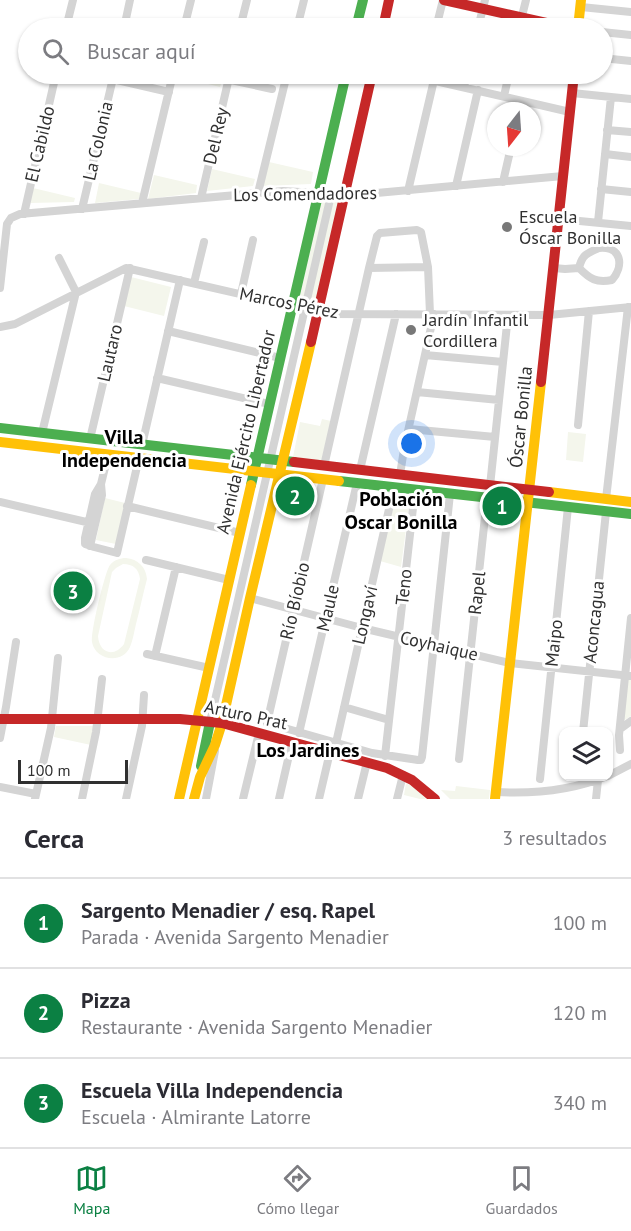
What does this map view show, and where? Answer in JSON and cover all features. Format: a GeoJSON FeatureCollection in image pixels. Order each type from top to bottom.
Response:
{"type":"FeatureCollection","features":[{"type":"Feature","properties":{"kind":"street"},"geometry":{"type":"LineString","coordinates":[[68,18],[73,0]]}},
{"type":"Feature","properties":{"kind":"street"},"geometry":{"type":"LineString","coordinates":[[126,18],[130,0]]}},
{"type":"Feature","properties":{"kind":"street"},"geometry":{"type":"LineString","coordinates":[[186,18],[191,0]]}},
{"type":"Feature","properties":{"kind":"street"},"geometry":{"type":"LineString","coordinates":[[242,18],[247,0]]}},
{"type":"Feature","properties":{"kind":"street"},"geometry":{"type":"LineString","coordinates":[[300,18],[304,0]]}},
{"type":"Feature","properties":{"kind":"street"},"geometry":{"type":"LineString","coordinates":[[358,18],[363,0]]}},
{"type":"Feature","properties":{"kind":"street"},"geometry":{"type":"LineString","coordinates":[[384,18],[389,0]]}},
{"type":"Feature","properties":{"kind":"street"},"geometry":{"type":"LineString","coordinates":[[439,18],[444,0],[484,4],[511,18]]}},
{"type":"Feature","properties":{"kind":"street"},"geometry":{"type":"LineString","coordinates":[[522,18],[526,0]]}},
{"type":"Feature","properties":{"kind":"street"},"geometry":{"type":"LineString","coordinates":[[579,18],[581,3],[631,12]]}},
{"type":"Feature","properties":{"kind":"street"},"geometry":{"type":"LineString","coordinates":[[613,33],[631,35]]}},
{"type":"Feature","properties":{"kind":"street"},"geometry":{"type":"LineString","coordinates":[[613,59],[631,61]]}},
{"type":"Feature","properties":{"kind":"street","name":"El Cabildo"},"geometry":{"type":"LineString","coordinates":[[24,214],[54,84]]}},
{"type":"Feature","properties":{"kind":"street","name":"La Colonia"},"geometry":{"type":"LineString","coordinates":[[82,209],[111,84]]}},
{"type":"Feature","properties":{"kind":"street"},"geometry":{"type":"LineString","coordinates":[[141,84],[169,92]]}},
{"type":"Feature","properties":{"kind":"street"},"geometry":{"type":"LineString","coordinates":[[142,203],[171,84]]}},
{"type":"Feature","properties":{"kind":"street","name":"Del Rey"},"geometry":{"type":"LineString","coordinates":[[201,198],[228,84]]}},
{"type":"Feature","properties":{"kind":"street","name":"Del Rey"},"geometry":{"type":"LineString","coordinates":[[249,84],[272,89]]}},
{"type":"Feature","properties":{"kind":"street"},"geometry":{"type":"LineString","coordinates":[[258,193],[284,84]]}},
{"type":"Feature","properties":{"kind":"street","name":"Avenida Ejército Libertador"},"geometry":{"type":"LineString","coordinates":[[179,799],[344,84]]}},
{"type":"Feature","properties":{"kind":"street"},"geometry":{"type":"LineString","coordinates":[[195,794],[250,598],[370,84]]}},
{"type":"Feature","properties":{"kind":"street"},"geometry":{"type":"LineString","coordinates":[[408,191],[433,84]]}},
{"type":"Feature","properties":{"kind":"street"},"geometry":{"type":"LineString","coordinates":[[451,84],[570,112]]}},
{"type":"Feature","properties":{"kind":"street"},"geometry":{"type":"LineString","coordinates":[[504,96],[507,84]]}},
{"type":"Feature","properties":{"kind":"street","name":"Óscar Bonilla"},"geometry":{"type":"LineString","coordinates":[[496,795],[573,84]]}},
{"type":"Feature","properties":{"kind":"street"},"geometry":{"type":"LineString","coordinates":[[456,186],[478,90]]}},
{"type":"Feature","properties":{"kind":"street"},"geometry":{"type":"LineString","coordinates":[[572,93],[631,99]]}},
{"type":"Feature","properties":{"kind":"street"},"geometry":{"type":"LineString","coordinates":[[598,222],[610,97]]}},
{"type":"Feature","properties":{"kind":"street"},"geometry":{"type":"LineString","coordinates":[[607,130],[631,132]]}},
{"type":"Feature","properties":{"kind":"street"},"geometry":{"type":"LineString","coordinates":[[605,154],[631,157]]}},
{"type":"Feature","properties":{"kind":"street"},"geometry":{"type":"LineString","coordinates":[[503,182],[509,156]]}},
{"type":"Feature","properties":{"kind":"street","name":"Los Comendadores"},"geometry":{"type":"LineString","coordinates":[[0,288],[6,228],[11,218],[16,215],[283,191],[344,196],[563,176]]}},
{"type":"Feature","properties":{"kind":"street"},"geometry":{"type":"LineString","coordinates":[[601,189],[631,192]]}},
{"type":"Feature","properties":{"kind":"street"},"geometry":{"type":"LineString","coordinates":[[206,799],[214,764],[216,722],[267,473],[331,195]]}},
{"type":"Feature","properties":{"kind":"street"},"geometry":{"type":"LineString","coordinates":[[559,219],[631,225]]}},
{"type":"Feature","properties":{"kind":"street"},"geometry":{"type":"LineString","coordinates":[[324,466],[369,268],[379,234],[420,231],[428,267],[432,314],[400,475]]}},
{"type":"Feature","properties":{"kind":"street"},"geometry":{"type":"LineString","coordinates":[[241,294],[253,240]]}},
{"type":"Feature","properties":{"kind":"street"},"geometry":{"type":"LineString","coordinates":[[194,283],[204,242]]}},
{"type":"Feature","properties":{"kind":"street"},"geometry":{"type":"LineString","coordinates":[[599,248],[610,249],[620,260],[617,274],[612,280],[602,282],[586,276],[579,268],[581,259],[589,252],[599,248]]}},
{"type":"Feature","properties":{"kind":"street"},"geometry":{"type":"LineString","coordinates":[[42,433],[76,292],[59,258]]}},
{"type":"Feature","properties":{"kind":"street"},"geometry":{"type":"LineString","coordinates":[[369,268],[428,267]]}},
{"type":"Feature","properties":{"kind":"street"},"geometry":{"type":"LineString","coordinates":[[0,327],[15,324],[122,268],[130,268]]}},
{"type":"Feature","properties":{"kind":"street","name":"Marcos Pérez"},"geometry":{"type":"LineString","coordinates":[[130,268],[327,314],[549,315],[629,307]]}},
{"type":"Feature","properties":{"kind":"street","name":"Lautaro"},"geometry":{"type":"LineString","coordinates":[[90,439],[130,268]]}},
{"type":"Feature","properties":{"kind":"street"},"geometry":{"type":"LineString","coordinates":[[554,268],[579,268]]}},
{"type":"Feature","properties":{"kind":"street"},"geometry":{"type":"LineString","coordinates":[[142,445],[180,280]]}},
{"type":"Feature","properties":{"kind":"street"},"geometry":{"type":"LineString","coordinates":[[606,499],[629,307]]}},
{"type":"Feature","properties":{"kind":"street"},"geometry":{"type":"LineString","coordinates":[[578,425],[590,311]]}},
{"type":"Feature","properties":{"kind":"street"},"geometry":{"type":"LineString","coordinates":[[360,470],[396,314]]}},
{"type":"Feature","properties":{"kind":"street"},"geometry":{"type":"LineString","coordinates":[[490,486],[508,315]]}},
{"type":"Feature","properties":{"kind":"street"},"geometry":{"type":"LineString","coordinates":[[168,331],[280,358]]}},
{"type":"Feature","properties":{"kind":"street"},"geometry":{"type":"LineString","coordinates":[[425,355],[503,362]]}},
{"type":"Feature","properties":{"kind":"street"},"geometry":{"type":"LineString","coordinates":[[157,378],[269,404]]}},
{"type":"Feature","properties":{"kind":"street"},"geometry":{"type":"LineString","coordinates":[[417,392],[499,400]]}},
{"type":"Feature","properties":{"kind":"street"},"geometry":{"type":"LineString","coordinates":[[0,428],[631,502]]}},
{"type":"Feature","properties":{"kind":"street"},"geometry":{"type":"LineString","coordinates":[[409,429],[495,437]]}},
{"type":"Feature","properties":{"kind":"street"},"geometry":{"type":"LineString","coordinates":[[0,442],[631,514]]}},
{"type":"Feature","properties":{"kind":"street"},"geometry":{"type":"LineString","coordinates":[[108,455],[101,484],[95,494],[92,523],[85,538],[85,544],[117,553],[139,458]]}},
{"type":"Feature","properties":{"kind":"street","name":"Río Bíobio"},"geometry":{"type":"LineString","coordinates":[[296,737],[267,723],[323,479]]}},
{"type":"Feature","properties":{"kind":"street","name":"Maule"},"geometry":{"type":"LineString","coordinates":[[279,799],[326,619],[357,483]]}},
{"type":"Feature","properties":{"kind":"street","name":"Longaví"},"geometry":{"type":"LineString","coordinates":[[319,799],[344,707],[394,488]]}},
{"type":"Feature","properties":{"kind":"street","name":"Teno"},"geometry":{"type":"LineString","coordinates":[[386,756],[415,490]]}},
{"type":"Feature","properties":{"kind":"street"},"geometry":{"type":"LineString","coordinates":[[333,748],[421,760],[450,494]]}},
{"type":"Feature","properties":{"kind":"street","name":"Rapel"},"geometry":{"type":"LineString","coordinates":[[459,759],[487,498]]}},
{"type":"Feature","properties":{"kind":"street"},"geometry":{"type":"LineString","coordinates":[[0,502],[92,523]]}},
{"type":"Feature","properties":{"kind":"street"},"geometry":{"type":"LineString","coordinates":[[127,506],[240,532]]}},
{"type":"Feature","properties":{"kind":"street","name":"Maipo"},"geometry":{"type":"LineString","coordinates":[[540,778],[568,507]]}},
{"type":"Feature","properties":{"kind":"street","name":"Aconcagua"},"geometry":{"type":"LineString","coordinates":[[584,727],[606,512]]}},
{"type":"Feature","properties":{"kind":"street"},"geometry":{"type":"LineString","coordinates":[[146,560],[229,580]]}},
{"type":"Feature","properties":{"kind":"street"},"geometry":{"type":"LineString","coordinates":[[176,567],[151,655],[209,668]]}},
{"type":"Feature","properties":{"kind":"street","name":"Coyhaique"},"geometry":{"type":"LineString","coordinates":[[250,598],[326,619],[510,663],[628,676]]}},
{"type":"Feature","properties":{"kind":"street"},"geometry":{"type":"LineString","coordinates":[[620,750],[620,729],[628,676],[631,618]]}},
{"type":"Feature","properties":{"kind":"street"},"geometry":{"type":"LineString","coordinates":[[0,738],[16,642]]}},
{"type":"Feature","properties":{"kind":"street"},"geometry":{"type":"LineString","coordinates":[[0,787],[36,797],[52,719],[58,658]]}},
{"type":"Feature","properties":{"kind":"street"},"geometry":{"type":"LineString","coordinates":[[82,799],[96,732],[102,679]]}},
{"type":"Feature","properties":{"kind":"street"},"geometry":{"type":"LineString","coordinates":[[126,799],[140,734],[144,695]]}},
{"type":"Feature","properties":{"kind":"street"},"geometry":{"type":"LineString","coordinates":[[344,707],[389,720]]}},
{"type":"Feature","properties":{"kind":"street","name":"Arturo Prat"},"geometry":{"type":"LineString","coordinates":[[2,719],[142,719],[216,722],[259,733],[296,737],[333,748],[403,775],[435,799]]}},
{"type":"Feature","properties":{"kind":"street"},"geometry":{"type":"LineString","coordinates":[[620,729],[631,721]]}},
{"type":"Feature","properties":{"kind":"street"},"geometry":{"type":"LineString","coordinates":[[243,799],[259,733]]}},
{"type":"Feature","properties":{"kind":"street"},"geometry":{"type":"LineString","coordinates":[[195,794],[204,768],[216,745]]}},
{"type":"Feature","properties":{"kind":"street"},"geometry":{"type":"LineString","coordinates":[[358,799],[368,762]]}},
{"type":"Feature","properties":{"kind":"street"},"geometry":{"type":"LineString","coordinates":[[613,773],[631,764]]}},
{"type":"Feature","properties":{"kind":"street"},"geometry":{"type":"LineString","coordinates":[[397,799],[403,775]]}},
{"type":"Feature","properties":{"kind":"street"},"geometry":{"type":"LineString","coordinates":[[496,795],[524,793],[548,795],[595,781]]}},
{"type":"Feature","properties":{"kind":"street"},"geometry":{"type":"LineString","coordinates":[[596,799],[598,781]]}},
{"type":"Feature","properties":{"kind":"shaded area"},"geometry":{"type":"Polygon","coordinates":[[[269,162],[313,172],[311,184],[263,186],[269,162]]]}},
{"type":"Feature","properties":{"kind":"shaded area"},"geometry":{"type":"Polygon","coordinates":[[[212,169],[255,179],[253,186],[207,191],[212,169]]]}},
{"type":"Feature","properties":{"kind":"shaded area"},"geometry":{"type":"Polygon","coordinates":[[[154,175],[197,185],[196,193],[148,199],[154,175]]]}},
{"type":"Feature","properties":{"kind":"shaded area"},"geometry":{"type":"Polygon","coordinates":[[[99,183],[141,193],[139,199],[95,203],[99,183]]]}},
{"type":"Feature","properties":{"kind":"shaded area"},"geometry":{"type":"Polygon","coordinates":[[[33,188],[75,198],[74,202],[30,203],[33,188]]]}},
{"type":"Feature","properties":{"kind":"shaded area"},"geometry":{"type":"Polygon","coordinates":[[[324,197],[338,200],[339,204],[315,305],[299,301],[321,199],[324,197]]]}},
{"type":"Feature","properties":{"kind":"shaded area"},"geometry":{"type":"Polygon","coordinates":[[[131,277],[171,287],[164,316],[124,306],[131,277]]]}},
{"type":"Feature","properties":{"kind":"shaded area"},"geometry":{"type":"Polygon","coordinates":[[[322,419],[331,421],[321,462],[293,457],[300,422],[320,426],[322,419]]]}},
{"type":"Feature","properties":{"kind":"shaded area"},"geometry":{"type":"Polygon","coordinates":[[[568,432],[586,434],[583,462],[566,460],[568,432]]]}},
{"type":"Feature","properties":{"kind":"shaded area"},"geometry":{"type":"Polygon","coordinates":[[[396,497],[410,499],[401,567],[380,561],[396,497]]]}},
{"type":"Feature","properties":{"kind":"shaded area"},"geometry":{"type":"Polygon","coordinates":[[[105,498],[125,503],[116,544],[96,540],[105,498]]]}},
{"type":"Feature","properties":{"kind":"shaded area"},"geometry":{"type":"Polygon","coordinates":[[[124,558],[141,564],[147,579],[130,647],[121,656],[109,658],[98,653],[94,648],[93,627],[110,565],[124,558]],[[123,564],[112,572],[98,636],[101,646],[108,652],[116,651],[124,644],[140,579],[137,570],[123,564]]]}},
{"type":"Feature","properties":{"kind":"shaded area"},"geometry":{"type":"Polygon","coordinates":[[[627,679],[631,679],[631,716],[623,721],[627,679]]]}},
{"type":"Feature","properties":{"kind":"shaded area"},"geometry":{"type":"Polygon","coordinates":[[[56,726],[96,726],[91,745],[54,737],[56,726]]]}},
{"type":"Feature","properties":{"kind":"shaded area"},"geometry":{"type":"Polygon","coordinates":[[[406,783],[417,789],[426,799],[404,795],[406,783]]]}},
{"type":"Feature","properties":{"kind":"shaded area"},"geometry":{"type":"Polygon","coordinates":[[[456,786],[490,790],[489,799],[450,799],[441,790],[455,791],[456,786]]]}},
{"type":"Feature","properties":{"kind":"traffic: fast"},"geometry":{"type":"LineString","coordinates":[[358,18],[363,0]]}},
{"type":"Feature","properties":{"kind":"traffic: fast"},"geometry":{"type":"LineString","coordinates":[[251,485],[344,84]]}},
{"type":"Feature","properties":{"kind":"traffic: fast"},"geometry":{"type":"LineString","coordinates":[[0,428],[294,462]]}},
{"type":"Feature","properties":{"kind":"traffic: fast"},"geometry":{"type":"LineString","coordinates":[[339,481],[631,514]]}},
{"type":"Feature","properties":{"kind":"traffic: fast"},"geometry":{"type":"LineString","coordinates":[[201,766],[210,722]]}},
{"type":"Feature","properties":{"kind":"traffic: slow"},"geometry":{"type":"LineString","coordinates":[[579,18],[581,0]]}},
{"type":"Feature","properties":{"kind":"traffic: slow"},"geometry":{"type":"LineString","coordinates":[[194,799],[200,777],[215,745],[222,723],[311,342]]}},
{"type":"Feature","properties":{"kind":"traffic: slow"},"geometry":{"type":"LineString","coordinates":[[495,799],[541,382]]}},
{"type":"Feature","properties":{"kind":"traffic: slow"},"geometry":{"type":"LineString","coordinates":[[0,442],[339,481]]}},
{"type":"Feature","properties":{"kind":"traffic: slow"},"geometry":{"type":"LineString","coordinates":[[179,799],[251,485]]}},
{"type":"Feature","properties":{"kind":"traffic: slow"},"geometry":{"type":"LineString","coordinates":[[549,492],[631,502]]}},
{"type":"Feature","properties":{"kind":"traffic: jam"},"geometry":{"type":"LineString","coordinates":[[385,18],[389,0]]}},
{"type":"Feature","properties":{"kind":"traffic: jam"},"geometry":{"type":"LineString","coordinates":[[444,0],[524,18]]}},
{"type":"Feature","properties":{"kind":"traffic: jam"},"geometry":{"type":"LineString","coordinates":[[311,342],[370,84]]}},
{"type":"Feature","properties":{"kind":"traffic: jam"},"geometry":{"type":"LineString","coordinates":[[541,382],[573,84]]}},
{"type":"Feature","properties":{"kind":"traffic: jam"},"geometry":{"type":"LineString","coordinates":[[294,462],[549,492]]}},
{"type":"Feature","properties":{"kind":"traffic: jam"},"geometry":{"type":"LineString","coordinates":[[0,719],[180,719],[222,723],[387,768],[412,780],[435,799]]}},
{"type":"Feature","properties":{"kind":"place","name":"Escuela Óscar Bonilla"},"geometry":{"type":"Point","coordinates":[507,227]}},
{"type":"Feature","properties":{"kind":"place","name":"Jardín Infantil Cordillera"},"geometry":{"type":"Point","coordinates":[411,330]}},
{"type":"Feature","properties":{"kind":"place","name":"Pizza"},"geometry":{"type":"Point","coordinates":[295,496]}},
{"type":"Feature","properties":{"kind":"place","name":"Sargento Menadier / esq. Rapel"},"geometry":{"type":"Point","coordinates":[502,506]}},
{"type":"Feature","properties":{"kind":"place","name":"Escuela Villa Independencia"},"geometry":{"type":"Point","coordinates":[73,591]}},
{"type":"Feature","properties":{"kind":"district","name":"Villa Independencia"},"geometry":{"type":"Point","coordinates":[124,448]}},
{"type":"Feature","properties":{"kind":"district","name":"Población Oscar Bonilla"},"geometry":{"type":"Point","coordinates":[401,510]}},
{"type":"Feature","properties":{"kind":"district","name":"Los Jardines"},"geometry":{"type":"Point","coordinates":[308,750]}}]}
